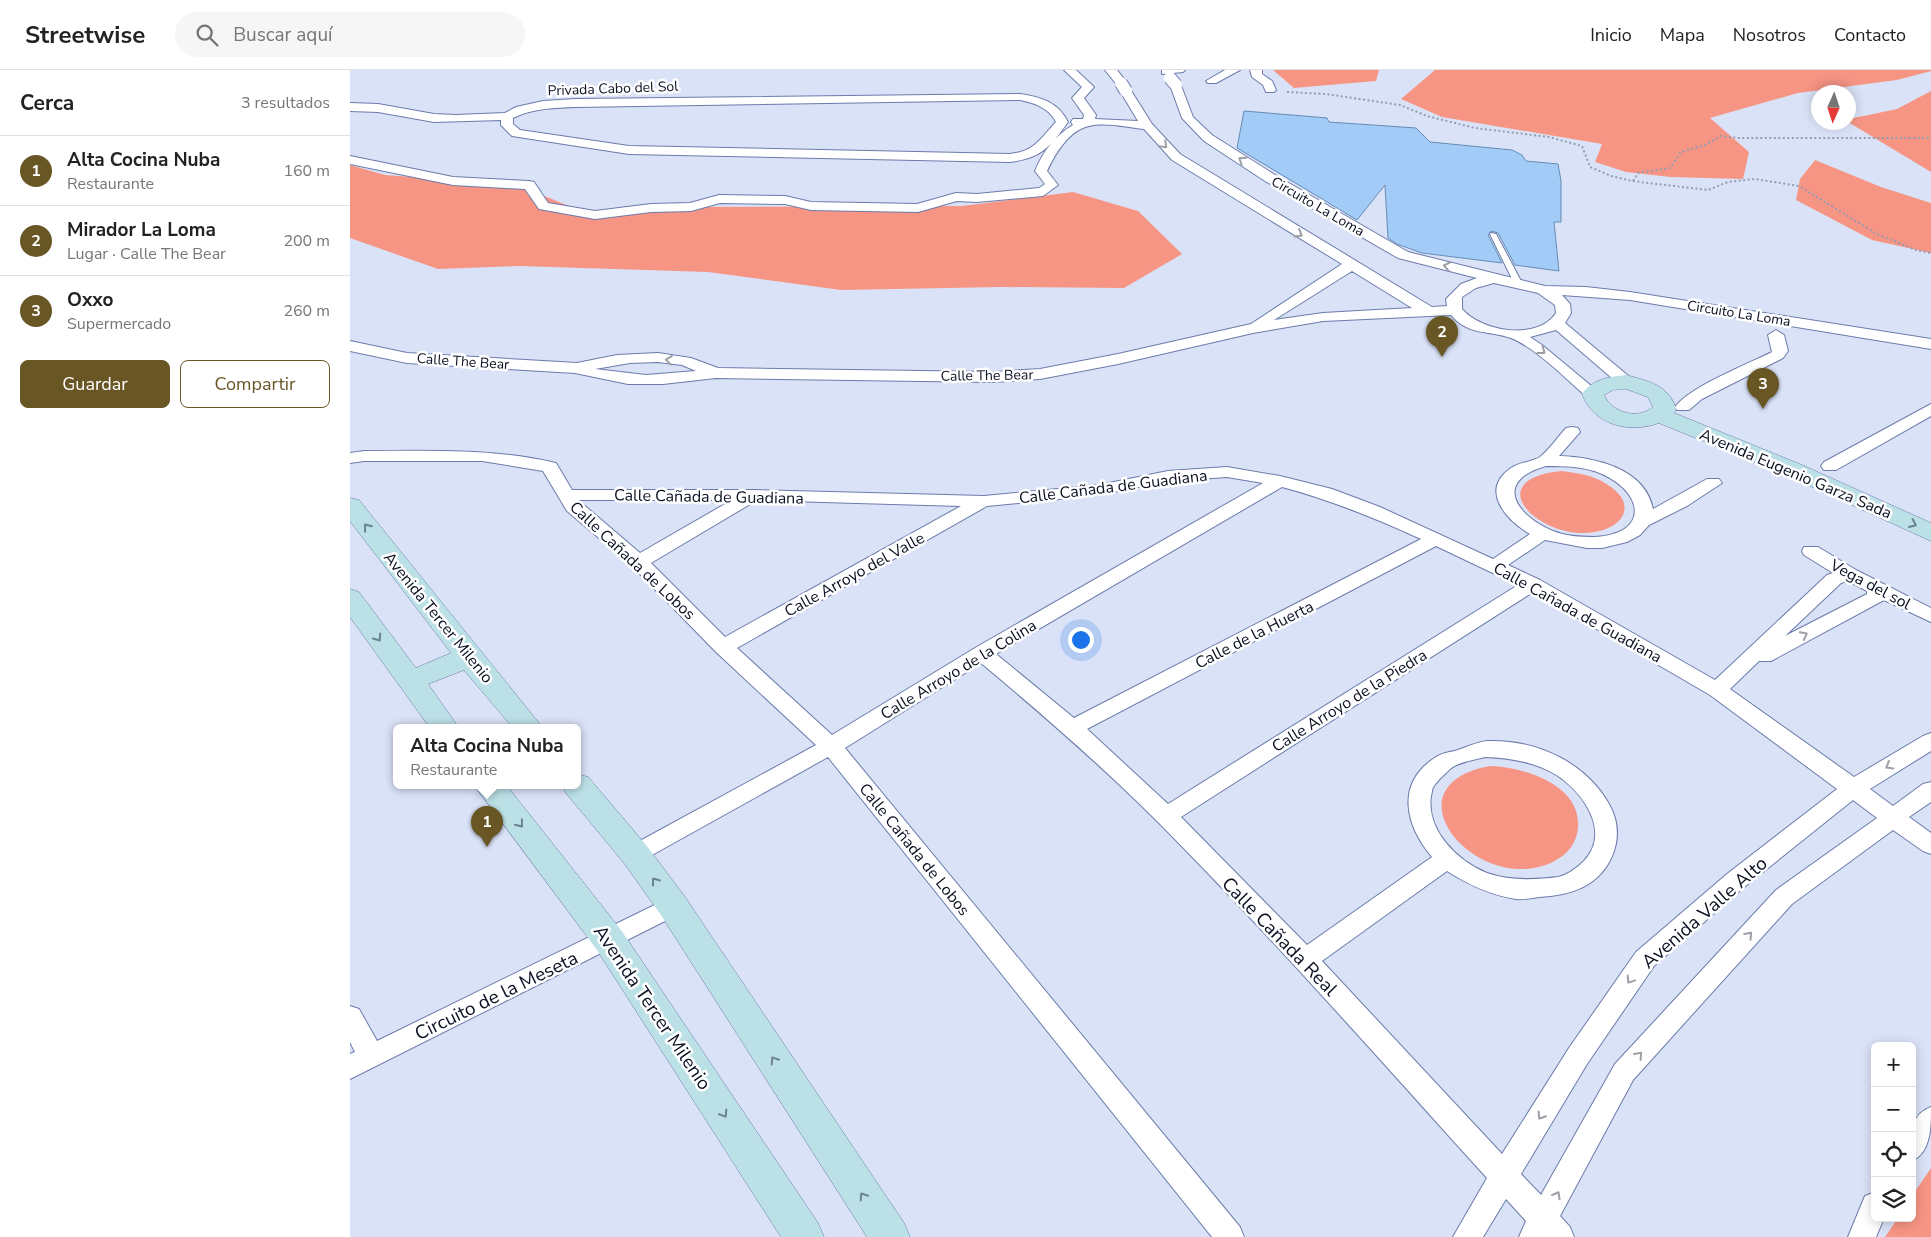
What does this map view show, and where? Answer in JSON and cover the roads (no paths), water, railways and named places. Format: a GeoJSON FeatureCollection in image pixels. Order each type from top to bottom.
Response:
{"type":"FeatureCollection","features":[{"type":"Feature","properties":{"kind":"street"},"geometry":{"type":"LineString","coordinates":[[1070,70],[1088,87],[1078,98],[1089,118]]}},
{"type":"Feature","properties":{"kind":"street","name":"Circuito La Loma"},"geometry":{"type":"LineString","coordinates":[[1111,70],[1124,87],[1135,111],[1146,126],[1176,157],[1428,311]]}},
{"type":"Feature","properties":{"kind":"street"},"geometry":{"type":"LineString","coordinates":[[1212,81],[1234,70]]}},
{"type":"Feature","properties":{"kind":"street"},"geometry":{"type":"LineString","coordinates":[[1256,70],[1256,75],[1268,83],[1270,90]]}},
{"type":"Feature","properties":{"kind":"street","name":"Circuito La Loma"},"geometry":{"type":"LineString","coordinates":[[1171,75],[1188,118],[1208,138],[1270,178],[1403,255],[1471,271],[1494,280]]}},
{"type":"Feature","properties":{"kind":"street","name":"Privada Cabo del Sol"},"geometry":{"type":"LineString","coordinates":[[350,107],[406,111],[434,118],[507,116],[520,110],[543,105],[576,103],[1020,96],[1038,100],[1061,119]]}},
{"type":"Feature","properties":{"kind":"street"},"geometry":{"type":"LineString","coordinates":[[507,116],[507,125],[516,133],[628,150],[1010,158],[1027,156],[1038,150],[1061,119],[1119,115],[1135,111]]}},
{"type":"Feature","properties":{"kind":"street"},"geometry":{"type":"LineString","coordinates":[[350,160],[453,181],[530,185],[544,206],[595,215],[651,208],[691,206],[719,199],[785,200],[811,206],[918,208],[956,197],[977,198],[1043,192],[1052,185],[1041,171],[1047,155],[1068,132],[1089,118],[1146,126]]}},
{"type":"Feature","properties":{"kind":"street"},"geometry":{"type":"LineString","coordinates":[[1228,190],[1270,178]]}},
{"type":"Feature","properties":{"kind":"street","name":"Calle The Bear"},"geometry":{"type":"LineString","coordinates":[[1252,328],[1350,265]]}},
{"type":"Feature","properties":{"kind":"street"},"geometry":{"type":"LineString","coordinates":[[1494,280],[1517,281],[1546,290],[1557,298],[1563,307],[1563,316],[1557,324],[1539,332],[1514,334],[1478,326],[1464,319],[1455,310],[1453,299],[1459,289],[1474,282],[1494,280]]}},
{"type":"Feature","properties":{"kind":"street","name":"Circuito La Loma"},"geometry":{"type":"LineString","coordinates":[[1546,290],[1586,291],[1630,296],[1931,344]]}},
{"type":"Feature","properties":{"kind":"street","name":"Calle The Bear"},"geometry":{"type":"LineString","coordinates":[[576,368],[598,376],[638,380],[676,379],[716,373],[993,377],[1040,374],[1118,359],[1252,328],[1323,317],[1455,310]]}},
{"type":"Feature","properties":{"kind":"street"},"geometry":{"type":"LineString","coordinates":[[1557,324],[1626,382],[1649,389],[1669,408]]}},
{"type":"Feature","properties":{"kind":"street"},"geometry":{"type":"LineString","coordinates":[[1514,334],[1537,348],[1594,394]]}},
{"type":"Feature","properties":{"kind":"street"},"geometry":{"type":"LineString","coordinates":[[1626,382],[1604,385],[1597,389],[1594,394],[1595,403],[1616,417],[1640,420],[1696,396],[1778,355],[1780,351],[1776,335]]}},
{"type":"Feature","properties":{"kind":"street","name":"Calle The Bear"},"geometry":{"type":"LineString","coordinates":[[350,346],[407,358],[576,368],[609,361],[650,358],[685,361],[716,373]]}},
{"type":"Feature","properties":{"kind":"street","name":"Avenida Eugenio Garza Sada"},"geometry":{"type":"LineString","coordinates":[[1669,408],[1830,466],[1866,493],[1931,533]]}},
{"type":"Feature","properties":{"kind":"street","name":"Avenida Eugenio Garza Sada"},"geometry":{"type":"LineString","coordinates":[[1669,408],[1732,444],[1866,493],[1931,512]]}},
{"type":"Feature","properties":{"kind":"street"},"geometry":{"type":"LineString","coordinates":[[1830,466],[1931,409]]}},
{"type":"Feature","properties":{"kind":"street"},"geometry":{"type":"LineString","coordinates":[[1546,461],[1572,432]]}},
{"type":"Feature","properties":{"kind":"street"},"geometry":{"type":"LineString","coordinates":[[350,458],[364,456],[526,460],[550,468],[565,495]]}},
{"type":"Feature","properties":{"kind":"street"},"geometry":{"type":"LineString","coordinates":[[1643,521],[1646,507],[1639,493],[1627,481],[1609,471],[1589,464],[1567,460],[1546,461],[1527,466],[1513,474],[1505,485],[1505,498],[1511,511],[1524,523],[1542,534],[1575,542],[1592,543],[1615,540],[1632,532],[1643,521],[1713,483]]}},
{"type":"Feature","properties":{"kind":"street","name":"Calle Cañada de Guadiana"},"geometry":{"type":"LineString","coordinates":[[565,495],[753,495],[984,501],[1032,498],[1099,490],[1168,476],[1227,472],[1280,481],[1326,493],[1436,539],[1533,584],[1717,690],[1931,845]]}},
{"type":"Feature","properties":{"kind":"street","name":"Calle Arroyo de la Colina"},"geometry":{"type":"LineString","coordinates":[[635,854],[831,746],[982,653],[1280,481]]}},
{"type":"Feature","properties":{"kind":"street","name":"Calle Cañada de Lobos"},"geometry":{"type":"LineString","coordinates":[[565,495],[574,507],[639,562],[723,648],[831,746],[1230,1237]]}},
{"type":"Feature","properties":{"kind":"street"},"geometry":{"type":"LineString","coordinates":[[639,562],[753,495]]}},
{"type":"Feature","properties":{"kind":"street","name":"Calle Arroyo del Valle"},"geometry":{"type":"LineString","coordinates":[[723,648],[984,501]]}},
{"type":"Feature","properties":{"kind":"street","name":"Avenida Tercer Milenio"},"geometry":{"type":"LineString","coordinates":[[350,505],[469,657],[526,724]]}},
{"type":"Feature","properties":{"kind":"street"},"geometry":{"type":"LineString","coordinates":[[1495,566],[1542,534]]}},
{"type":"Feature","properties":{"kind":"street","name":"Calle de la Huerta"},"geometry":{"type":"LineString","coordinates":[[1072,728],[1436,539]]}},
{"type":"Feature","properties":{"kind":"street","name":"Vega del sol"},"geometry":{"type":"LineString","coordinates":[[1811,551],[1849,574],[1931,616]]}},
{"type":"Feature","properties":{"kind":"street"},"geometry":{"type":"LineString","coordinates":[[1717,690],[1745,666],[1834,579],[1849,574]]}},
{"type":"Feature","properties":{"kind":"street","name":"Calle Arroyo de la Piedra"},"geometry":{"type":"LineString","coordinates":[[1166,816],[1533,584]]}},
{"type":"Feature","properties":{"kind":"street"},"geometry":{"type":"LineString","coordinates":[[1745,666],[1875,598],[1877,594],[1875,587]]}},
{"type":"Feature","properties":{"kind":"street"},"geometry":{"type":"LineString","coordinates":[[350,598],[409,682],[442,724]]}},
{"type":"Feature","properties":{"kind":"street","name":"Calle Cañada Real"},"geometry":{"type":"LineString","coordinates":[[982,653],[1072,728],[1166,816],[1305,960],[1504,1176],[1546,1231]]}},
{"type":"Feature","properties":{"kind":"street"},"geometry":{"type":"LineString","coordinates":[[409,682],[469,657]]}},
{"type":"Feature","properties":{"kind":"street","name":"Avenida Valle Alto"},"geometry":{"type":"LineString","coordinates":[[1467,1237],[1578,1056],[1645,959],[1735,881],[1852,789],[1931,741]]}},
{"type":"Feature","properties":{"kind":"street"},"geometry":{"type":"LineString","coordinates":[[1507,750],[1528,754],[1553,763],[1574,776],[1593,795],[1604,817],[1606,834],[1604,850],[1597,863],[1585,875],[1569,884],[1546,890],[1521,891],[1494,886],[1467,875],[1445,860],[1426,837],[1418,812],[1418,799],[1421,787],[1435,768],[1454,757],[1469,752],[1507,750]]}},
{"type":"Feature","properties":{"kind":"street","name":"Avenida Tercer Milenio"},"geometry":{"type":"LineString","coordinates":[[492,789],[609,940],[804,1237]]}},
{"type":"Feature","properties":{"kind":"street"},"geometry":{"type":"LineString","coordinates":[[580,789],[635,854],[674,906],[887,1236]]}},
{"type":"Feature","properties":{"kind":"street"},"geometry":{"type":"LineString","coordinates":[[1546,1231],[1624,1072],[1784,898],[1931,790]]}},
{"type":"Feature","properties":{"kind":"street"},"geometry":{"type":"LineString","coordinates":[[1305,960],[1445,860]]}},
{"type":"Feature","properties":{"kind":"street","name":"Circuito de la Meseta"},"geometry":{"type":"LineString","coordinates":[[350,1017],[361,1061],[609,940],[674,906]]}},
{"type":"Feature","properties":{"kind":"street"},"geometry":{"type":"LineString","coordinates":[[1916,1142],[1931,1119]]}},
{"type":"Feature","properties":{"kind":"street"},"geometry":{"type":"LineString","coordinates":[[1862,1237],[1871,1216]]}},
{"type":"Feature","properties":{"kind":"lane"},"geometry":{"type":"LineString","coordinates":[[1493,234],[1517,281]]}},
{"type":"Feature","properties":{"kind":"place","name":"Mirador La Loma"},"geometry":{"type":"Point","coordinates":[1442,357]}},
{"type":"Feature","properties":{"kind":"place","name":"Oxxo"},"geometry":{"type":"Point","coordinates":[1763,409]}},
{"type":"Feature","properties":{"kind":"place","name":"Alta Cocina Nuba"},"geometry":{"type":"Point","coordinates":[487,847]}}]}
